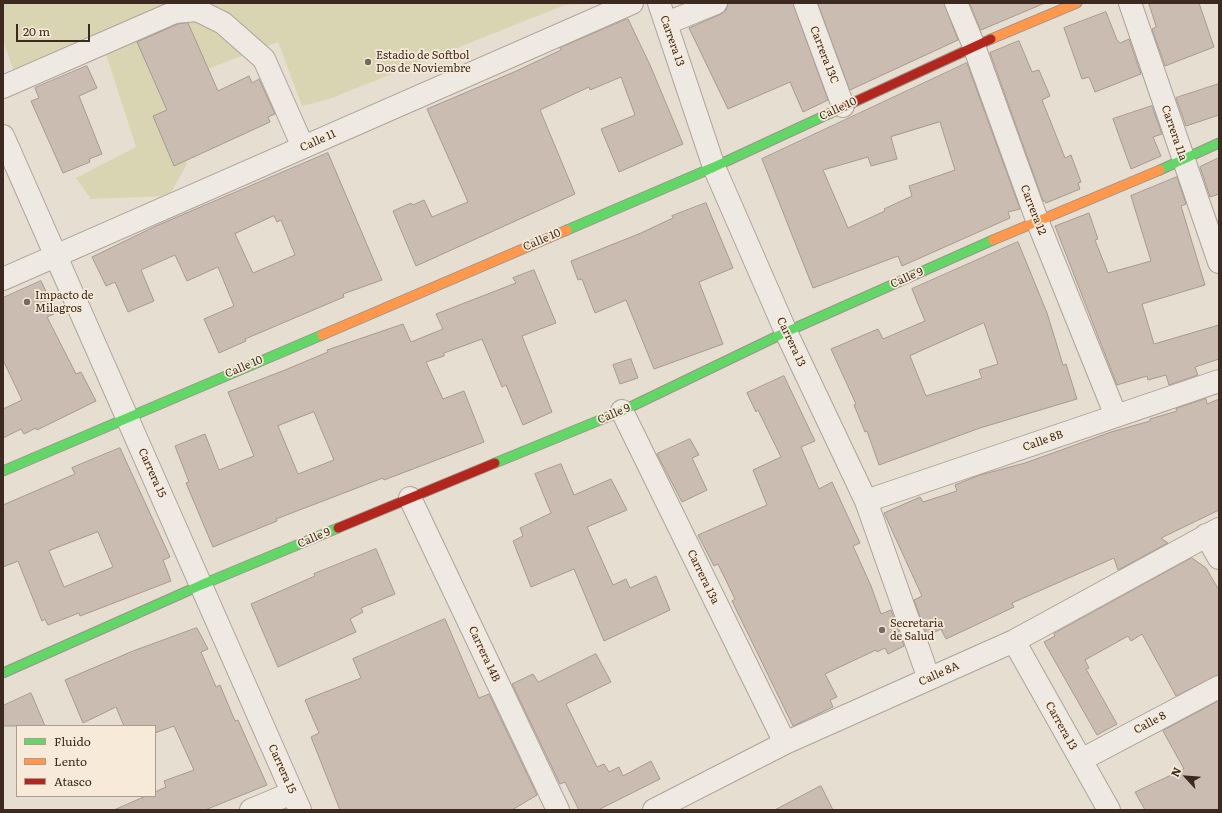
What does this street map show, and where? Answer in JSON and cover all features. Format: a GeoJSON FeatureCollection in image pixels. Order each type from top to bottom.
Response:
{"type":"FeatureCollection","features":[{"type":"Feature","properties":{"kind":"street","name":"Calle 11"},"geometry":{"type":"LineString","coordinates":[[3,278],[632,3]]}},
{"type":"Feature","properties":{"kind":"street","name":"Carrera 13"},"geometry":{"type":"LineString","coordinates":[[659,3],[667,23],[714,167],[786,332],[866,501],[929,678]]}},
{"type":"Feature","properties":{"kind":"street"},"geometry":{"type":"LineString","coordinates":[[667,23],[716,3]]}},
{"type":"Feature","properties":{"kind":"street","name":"Carrera 13C"},"geometry":{"type":"LineString","coordinates":[[804,3],[843,106]]}},
{"type":"Feature","properties":{"kind":"street","name":"Carrera 12"},"geometry":{"type":"LineString","coordinates":[[956,3],[974,46],[1036,220],[1116,416]]}},
{"type":"Feature","properties":{"kind":"street","name":"Calle 10"},"geometry":{"type":"LineString","coordinates":[[3,471],[714,167],[974,46],[1078,3]]}},
{"type":"Feature","properties":{"kind":"street","name":"Carrera 11a"},"geometry":{"type":"LineString","coordinates":[[1130,3],[1183,161],[1219,262]]}},
{"type":"Feature","properties":{"kind":"street"},"geometry":{"type":"LineString","coordinates":[[3,86],[175,12],[196,10],[223,23],[264,59],[303,148]]}},
{"type":"Feature","properties":{"kind":"street","name":"Carrera 15"},"geometry":{"type":"LineString","coordinates":[[3,136],[296,801]]}},
{"type":"Feature","properties":{"kind":"street","name":"Calle 9"},"geometry":{"type":"LineString","coordinates":[[3,673],[201,585],[622,411],[786,332],[1036,220],[1183,161],[1219,144]]}},
{"type":"Feature","properties":{"kind":"street","name":"Calle 8B"},"geometry":{"type":"LineString","coordinates":[[866,501],[1219,381]]}},
{"type":"Feature","properties":{"kind":"street","name":"Carrera 13a"},"geometry":{"type":"LineString","coordinates":[[622,411],[785,743]]}},
{"type":"Feature","properties":{"kind":"street","name":"Carrera 14B"},"geometry":{"type":"LineString","coordinates":[[410,498],[558,810]]}},
{"type":"Feature","properties":{"kind":"street"},"geometry":{"type":"LineString","coordinates":[[1212,532],[1219,558]]}},
{"type":"Feature","properties":{"kind":"street","name":"Calle 8A"},"geometry":{"type":"LineString","coordinates":[[654,810],[785,743],[1014,641],[1212,532]]}},
{"type":"Feature","properties":{"kind":"street","name":"Carrera 13"},"geometry":{"type":"LineString","coordinates":[[1014,641],[1109,810]]}},
{"type":"Feature","properties":{"kind":"street","name":"Calle 8"},"geometry":{"type":"LineString","coordinates":[[1080,760],[1219,687]]}},
{"type":"Feature","properties":{"kind":"street"},"geometry":{"type":"LineString","coordinates":[[252,810],[296,801]]}},
{"type":"Feature","properties":{"kind":"shaded area"},"geometry":{"type":"Polygon","coordinates":[[[3,3],[610,3],[565,5],[329,99],[302,106],[278,42],[161,87],[187,164],[169,196],[91,199],[76,178],[136,147],[103,45],[20,87],[3,41],[3,3]]]}},
{"type":"Feature","properties":{"kind":"building"},"geometry":{"type":"Polygon","coordinates":[[[728,3],[793,3],[828,100],[803,112],[790,82],[728,109],[689,28],[721,14],[726,10],[728,3]]]}},
{"type":"Feature","properties":{"kind":"building"},"geometry":{"type":"Polygon","coordinates":[[[818,3],[944,3],[958,40],[850,90],[818,3]]]}},
{"type":"Feature","properties":{"kind":"building"},"geometry":{"type":"Polygon","coordinates":[[[970,3],[1045,3],[981,30],[970,3]]]}},
{"type":"Feature","properties":{"kind":"building"},"geometry":{"type":"Polygon","coordinates":[[[1149,3],[1199,3],[1214,47],[1165,66],[1152,29],[1156,27],[1149,3]]]}},
{"type":"Feature","properties":{"kind":"building"},"geometry":{"type":"Polygon","coordinates":[[[1106,12],[1117,40],[1120,43],[1129,39],[1141,74],[1095,92],[1089,77],[1082,79],[1064,28],[1106,12]]]}},
{"type":"Feature","properties":{"kind":"building"},"geometry":{"type":"Polygon","coordinates":[[[628,19],[650,65],[683,144],[619,172],[601,129],[635,115],[621,77],[590,90],[589,87],[540,110],[575,194],[416,266],[393,211],[411,203],[413,205],[424,200],[432,217],[468,202],[427,109],[514,72],[561,50],[560,48],[628,19]]]}},
{"type":"Feature","properties":{"kind":"building"},"geometry":{"type":"Polygon","coordinates":[[[188,23],[218,91],[249,76],[252,83],[259,79],[275,114],[268,117],[270,122],[174,166],[153,116],[167,110],[137,42],[178,24],[188,23]]]}},
{"type":"Feature","properties":{"kind":"building"},"geometry":{"type":"Polygon","coordinates":[[[1019,41],[1032,72],[1039,70],[1050,96],[1042,100],[1065,158],[1071,155],[1081,182],[1078,183],[1080,189],[1046,203],[1043,201],[990,53],[1019,41]]]}},
{"type":"Feature","properties":{"kind":"building"},"geometry":{"type":"Polygon","coordinates":[[[967,63],[1020,209],[1008,212],[1010,218],[902,266],[898,256],[813,288],[762,159],[967,63]],[[940,122],[891,137],[897,159],[871,166],[868,157],[823,170],[848,228],[885,211],[884,209],[912,196],[909,186],[955,170],[940,122]]]}},
{"type":"Feature","properties":{"kind":"building"},"geometry":{"type":"Polygon","coordinates":[[[87,66],[97,88],[79,96],[102,154],[89,159],[90,162],[63,173],[31,101],[39,98],[35,88],[87,66]]]}},
{"type":"Feature","properties":{"kind":"building"},"geometry":{"type":"Polygon","coordinates":[[[1219,84],[1219,115],[1186,126],[1176,98],[1219,84]]]}},
{"type":"Feature","properties":{"kind":"building"},"geometry":{"type":"Polygon","coordinates":[[[1152,106],[1162,134],[1153,137],[1161,156],[1131,169],[1113,119],[1152,106]]]}},
{"type":"Feature","properties":{"kind":"building"},"geometry":{"type":"Polygon","coordinates":[[[328,153],[382,280],[343,294],[344,297],[245,339],[246,341],[219,353],[204,319],[234,306],[218,267],[187,281],[175,255],[141,270],[154,301],[128,312],[115,282],[106,286],[92,257],[156,226],[328,153]],[[274,216],[235,234],[253,273],[295,255],[281,220],[277,222],[274,216]]]}},
{"type":"Feature","properties":{"kind":"building"},"geometry":{"type":"Polygon","coordinates":[[[1219,158],[1219,194],[1210,197],[1200,167],[1219,158]]]}},
{"type":"Feature","properties":{"kind":"building"},"geometry":{"type":"Polygon","coordinates":[[[1177,177],[1186,204],[1181,206],[1205,285],[1142,304],[1154,344],[1219,325],[1219,359],[1195,367],[1198,375],[1169,385],[1166,375],[1148,380],[1147,376],[1117,385],[1055,226],[1089,213],[1098,239],[1095,240],[1108,273],[1151,261],[1131,196],[1177,177]]]}},
{"type":"Feature","properties":{"kind":"building"},"geometry":{"type":"Polygon","coordinates":[[[706,203],[733,268],[699,282],[723,344],[654,369],[626,300],[595,313],[582,279],[578,280],[571,261],[641,233],[673,218],[672,216],[706,203]]]}},
{"type":"Feature","properties":{"kind":"building"},"geometry":{"type":"Polygon","coordinates":[[[1018,242],[1047,313],[1063,365],[1066,364],[1077,399],[980,428],[879,465],[867,431],[865,432],[854,405],[856,404],[831,349],[878,329],[883,339],[925,321],[912,289],[1018,242]],[[984,323],[910,356],[926,396],[982,378],[979,370],[998,364],[984,323]]]}},
{"type":"Feature","properties":{"kind":"building"},"geometry":{"type":"Polygon","coordinates":[[[534,270],[556,323],[522,336],[552,412],[523,425],[506,385],[502,387],[482,339],[444,353],[444,356],[426,362],[443,399],[464,391],[484,442],[384,480],[383,478],[276,519],[277,521],[213,547],[186,483],[189,482],[175,446],[205,434],[219,470],[254,456],[228,392],[328,352],[327,350],[403,324],[411,342],[443,329],[436,314],[516,283],[513,278],[534,270]],[[314,412],[278,426],[298,474],[334,460],[314,412]]]}},
{"type":"Feature","properties":{"kind":"building"},"geometry":{"type":"Polygon","coordinates":[[[41,281],[51,302],[49,303],[54,314],[47,317],[76,374],[81,372],[96,401],[37,430],[36,428],[24,434],[21,429],[3,438],[3,409],[22,400],[3,360],[3,298],[41,281]]]}},
{"type":"Feature","properties":{"kind":"building"},"geometry":{"type":"Polygon","coordinates":[[[631,359],[638,378],[620,384],[613,365],[631,359]]]}},
{"type":"Feature","properties":{"kind":"building"},"geometry":{"type":"Polygon","coordinates":[[[784,376],[815,441],[801,447],[819,489],[832,482],[860,543],[853,546],[871,586],[881,614],[891,610],[904,646],[888,654],[885,648],[877,652],[876,650],[825,674],[837,697],[830,700],[833,707],[793,726],[732,601],[735,599],[718,564],[714,566],[698,535],[767,505],[753,470],[781,457],[758,410],[756,412],[747,393],[784,376]]]}},
{"type":"Feature","properties":{"kind":"building"},"geometry":{"type":"Polygon","coordinates":[[[1206,399],[1207,404],[1219,399],[1219,510],[1161,538],[1168,543],[1118,570],[1114,558],[1012,603],[1014,607],[946,639],[941,629],[927,636],[914,600],[922,596],[884,513],[920,497],[923,502],[957,491],[955,485],[980,475],[1025,463],[1111,432],[1150,421],[1150,419],[1177,411],[1176,409],[1206,399]]]}},
{"type":"Feature","properties":{"kind":"building"},"geometry":{"type":"Polygon","coordinates":[[[690,439],[699,455],[692,458],[707,490],[682,502],[657,454],[690,439]]]}},
{"type":"Feature","properties":{"kind":"building"},"geometry":{"type":"Polygon","coordinates":[[[120,448],[170,557],[163,560],[171,581],[80,616],[79,613],[48,625],[45,619],[42,621],[18,561],[3,567],[3,505],[75,474],[72,468],[120,448]],[[98,532],[49,551],[64,587],[113,567],[98,532]]]}},
{"type":"Feature","properties":{"kind":"building"},"geometry":{"type":"Polygon","coordinates":[[[561,464],[574,495],[611,479],[627,510],[587,527],[613,585],[626,579],[630,588],[656,576],[670,610],[604,641],[574,569],[531,587],[513,541],[523,536],[520,528],[551,513],[535,474],[561,464]]]}},
{"type":"Feature","properties":{"kind":"building"},"geometry":{"type":"Polygon","coordinates":[[[376,549],[395,594],[361,608],[363,612],[350,619],[356,632],[278,667],[251,604],[315,576],[314,574],[376,549]]]}},
{"type":"Feature","properties":{"kind":"building"},"geometry":{"type":"Polygon","coordinates":[[[1192,558],[1206,568],[1219,590],[1219,675],[1176,696],[1142,634],[1131,641],[1128,636],[1085,660],[1089,668],[1086,669],[1117,724],[1097,735],[1044,642],[1055,636],[1054,634],[1192,558]]]}},
{"type":"Feature","properties":{"kind":"building"},"geometry":{"type":"Polygon","coordinates":[[[445,619],[479,698],[489,694],[537,795],[512,810],[340,810],[311,737],[319,733],[305,700],[361,678],[353,659],[445,619]]]}},
{"type":"Feature","properties":{"kind":"building"},"geometry":{"type":"Polygon","coordinates":[[[197,628],[208,649],[201,652],[216,687],[220,685],[235,721],[238,720],[267,785],[205,810],[114,810],[144,797],[156,797],[156,792],[166,787],[164,781],[194,770],[174,726],[156,733],[156,725],[124,725],[116,707],[83,723],[65,680],[133,651],[197,628]]]}},
{"type":"Feature","properties":{"kind":"building"},"geometry":{"type":"Polygon","coordinates":[[[596,654],[611,682],[566,704],[597,767],[604,764],[609,772],[619,767],[623,776],[651,761],[660,779],[598,810],[579,810],[565,782],[560,784],[512,684],[533,674],[538,682],[596,654]]]}},
{"type":"Feature","properties":{"kind":"building"},"geometry":{"type":"Polygon","coordinates":[[[31,693],[45,725],[3,726],[3,706],[31,693]]]}},
{"type":"Feature","properties":{"kind":"building"},"geometry":{"type":"Polygon","coordinates":[[[1219,701],[1219,810],[1145,810],[1135,792],[1184,769],[1163,731],[1219,701]]]}},
{"type":"Feature","properties":{"kind":"building"},"geometry":{"type":"Polygon","coordinates":[[[821,786],[833,810],[775,810],[821,786]]]}},
{"type":"Feature","properties":{"kind":"traffic: fast"},"geometry":{"type":"LineString","coordinates":[[567,230],[714,167],[837,110]]}},
{"type":"Feature","properties":{"kind":"traffic: fast"},"geometry":{"type":"LineString","coordinates":[[1160,170],[1219,143]]}},
{"type":"Feature","properties":{"kind":"traffic: fast"},"geometry":{"type":"LineString","coordinates":[[495,463],[622,411],[786,332],[993,240]]}},
{"type":"Feature","properties":{"kind":"traffic: fast"},"geometry":{"type":"LineString","coordinates":[[3,471],[322,335]]}},
{"type":"Feature","properties":{"kind":"traffic: fast"},"geometry":{"type":"LineString","coordinates":[[3,673],[201,585],[338,528]]}},
{"type":"Feature","properties":{"kind":"traffic: slow"},"geometry":{"type":"LineString","coordinates":[[991,39],[1077,3]]}},
{"type":"Feature","properties":{"kind":"traffic: slow"},"geometry":{"type":"LineString","coordinates":[[993,240],[1160,170]]}},
{"type":"Feature","properties":{"kind":"traffic: slow"},"geometry":{"type":"LineString","coordinates":[[322,335],[567,230]]}},
{"type":"Feature","properties":{"kind":"traffic: jam"},"geometry":{"type":"LineString","coordinates":[[837,110],[991,39]]}},
{"type":"Feature","properties":{"kind":"traffic: jam"},"geometry":{"type":"LineString","coordinates":[[338,528],[495,463]]}},
{"type":"Feature","properties":{"kind":"place","name":"Estadio de Softbol Dos de Noviembre"},"geometry":{"type":"Point","coordinates":[368,62]}},
{"type":"Feature","properties":{"kind":"place","name":"Impacto de Milagros"},"geometry":{"type":"Point","coordinates":[27,302]}},
{"type":"Feature","properties":{"kind":"place","name":"Secretaria de Salud"},"geometry":{"type":"Point","coordinates":[882,630]}}]}
